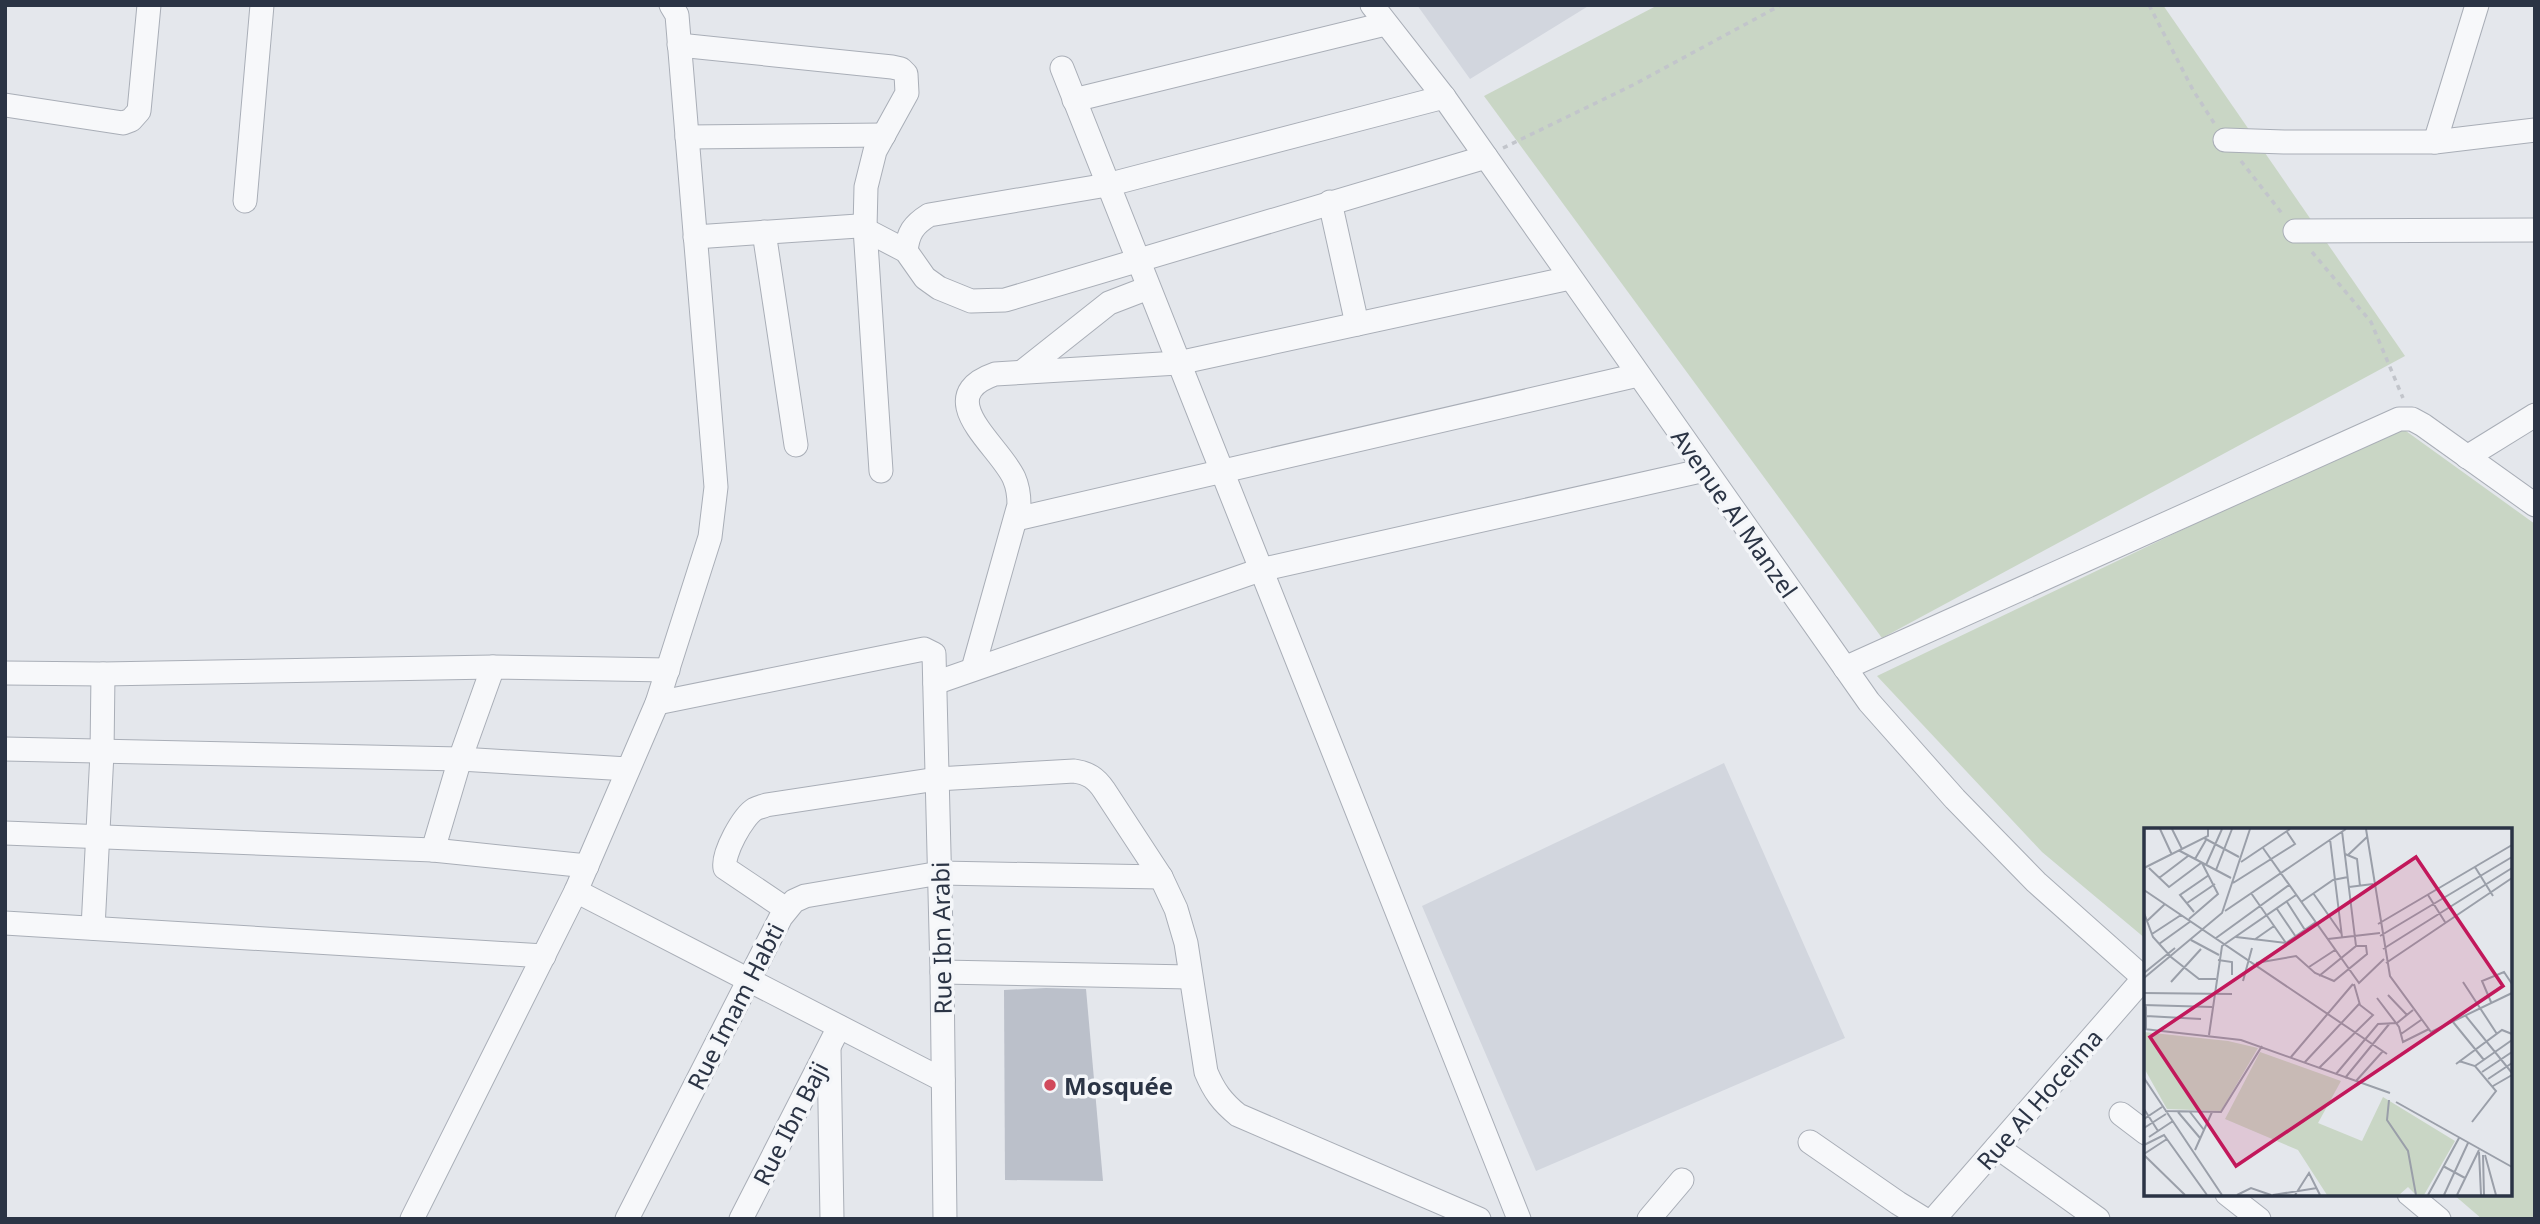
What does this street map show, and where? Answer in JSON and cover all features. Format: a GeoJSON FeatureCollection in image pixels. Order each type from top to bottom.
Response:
{"type":"FeatureCollection","features":[{"type":"Feature","properties":{"kind":"street"},"geometry":{"type":"LineString","coordinates":[[5,104],[123,123],[131,120],[139,111],[149,5]]}},
{"type":"Feature","properties":{"kind":"street"},"geometry":{"type":"LineString","coordinates":[[246,201],[262,5]]}},
{"type":"Feature","properties":{"kind":"street"},"geometry":{"type":"LineString","coordinates":[[412,1219],[576,891],[657,704],[704,561],[714,512],[714,462],[677,15],[671,5]]}},
{"type":"Feature","properties":{"kind":"street"},"geometry":{"type":"LineString","coordinates":[[2435,142],[2477,5]]}},
{"type":"Feature","properties":{"kind":"street"},"geometry":{"type":"LineString","coordinates":[[1074,100],[1379,15]]}},
{"type":"Feature","properties":{"kind":"street","name":"Avenue Al Manzel"},"geometry":{"type":"LineString","coordinates":[[1379,15],[1444,97],[1869,702],[1955,799],[2036,882],[2144,978]]}},
{"type":"Feature","properties":{"kind":"street"},"geometry":{"type":"LineString","coordinates":[[679,45],[901,69],[906,74],[907,93],[869,169],[866,187],[865,228],[881,471]]}},
{"type":"Feature","properties":{"kind":"street"},"geometry":{"type":"LineString","coordinates":[[1062,68],[1519,1219]]}},
{"type":"Feature","properties":{"kind":"street"},"geometry":{"type":"LineString","coordinates":[[906,251],[907,236],[916,223],[929,215],[1107,185],[1444,97]]}},
{"type":"Feature","properties":{"kind":"street"},"geometry":{"type":"LineString","coordinates":[[2225,139],[2284,142],[2435,142],[2535,130]]}},
{"type":"Feature","properties":{"kind":"street"},"geometry":{"type":"LineString","coordinates":[[687,137],[884,135]]}},
{"type":"Feature","properties":{"kind":"street"},"geometry":{"type":"LineString","coordinates":[[695,237],[852,226],[865,228],[906,251],[926,278],[939,289],[971,301],[988,302],[1005,300],[1486,157]]}},
{"type":"Feature","properties":{"kind":"street"},"geometry":{"type":"LineString","coordinates":[[1331,202],[1357,324]]}},
{"type":"Feature","properties":{"kind":"street"},"geometry":{"type":"LineString","coordinates":[[2295,231],[2535,230]]}},
{"type":"Feature","properties":{"kind":"street"},"geometry":{"type":"LineString","coordinates":[[764,232],[796,445]]}},
{"type":"Feature","properties":{"kind":"street"},"geometry":{"type":"LineString","coordinates":[[973,669],[1016,519],[1019,498],[1014,476],[971,420],[967,405],[971,391],[981,379],[995,374],[1178,363],[1570,278]]}},
{"type":"Feature","properties":{"kind":"street"},"geometry":{"type":"LineString","coordinates":[[1022,372],[1091,314],[1119,298],[1148,288]]}},
{"type":"Feature","properties":{"kind":"street"},"geometry":{"type":"LineString","coordinates":[[1016,519],[1639,375]]}},
{"type":"Feature","properties":{"kind":"street"},"geometry":{"type":"LineString","coordinates":[[2467,457],[2535,415]]}},
{"type":"Feature","properties":{"kind":"street"},"geometry":{"type":"LineString","coordinates":[[1845,668],[2399,419],[2412,419],[2535,505]]}},
{"type":"Feature","properties":{"kind":"street"},"geometry":{"type":"LineString","coordinates":[[935,682],[1260,570],[1705,470]]}},
{"type":"Feature","properties":{"kind":"street","name":"Rue Ibn Arabi"},"geometry":{"type":"LineString","coordinates":[[657,704],[924,649],[934,654],[945,1219]]}},
{"type":"Feature","properties":{"kind":"street"},"geometry":{"type":"LineString","coordinates":[[5,673],[103,674],[493,667],[668,670]]}},
{"type":"Feature","properties":{"kind":"street"},"geometry":{"type":"LineString","coordinates":[[433,850],[460,759],[493,667]]}},
{"type":"Feature","properties":{"kind":"street"},"geometry":{"type":"LineString","coordinates":[[93,928],[102,753],[103,674]]}},
{"type":"Feature","properties":{"kind":"street"},"geometry":{"type":"LineString","coordinates":[[5,749],[460,759],[628,769]]}},
{"type":"Feature","properties":{"kind":"street"},"geometry":{"type":"LineString","coordinates":[[786,908],[724,868],[725,854],[747,816],[756,809],[766,805],[937,779],[1074,771],[1086,773],[1097,780],[1104,790],[1161,877],[1176,909],[1186,943],[1206,1072],[1213,1089],[1224,1104],[1238,1115],[1479,1219]]}},
{"type":"Feature","properties":{"kind":"street"},"geometry":{"type":"LineString","coordinates":[[5,833],[433,850],[587,866]]}},
{"type":"Feature","properties":{"kind":"street","name":"Rue Imam Habti"},"geometry":{"type":"LineString","coordinates":[[627,1219],[748,979],[786,908],[794,901],[805,896],[940,873],[1161,877]]}},
{"type":"Feature","properties":{"kind":"street"},"geometry":{"type":"LineString","coordinates":[[576,891],[748,979],[834,1036],[943,1080]]}},
{"type":"Feature","properties":{"kind":"street"},"geometry":{"type":"LineString","coordinates":[[5,923],[544,956]]}},
{"type":"Feature","properties":{"kind":"street"},"geometry":{"type":"LineString","coordinates":[[942,972],[1190,977]]}},
{"type":"Feature","properties":{"kind":"street","name":"Rue Al Hoceima"},"geometry":{"type":"LineString","coordinates":[[1934,1219],[2144,980]]}},
{"type":"Feature","properties":{"kind":"street"},"geometry":{"type":"LineString","coordinates":[[832,1219],[834,1036]]}},
{"type":"Feature","properties":{"kind":"street","name":"Rue Ibn Baji"},"geometry":{"type":"LineString","coordinates":[[741,1219],[834,1036]]}},
{"type":"Feature","properties":{"kind":"street"},"geometry":{"type":"LineString","coordinates":[[2121,1114],[2144,1131]]}},
{"type":"Feature","properties":{"kind":"street"},"geometry":{"type":"LineString","coordinates":[[1810,1142],[1924,1219]]}},
{"type":"Feature","properties":{"kind":"street"},"geometry":{"type":"LineString","coordinates":[[1997,1147],[2098,1219]]}},
{"type":"Feature","properties":{"kind":"street"},"geometry":{"type":"LineString","coordinates":[[1648,1219],[1682,1180]]}},
{"type":"Feature","properties":{"kind":"street"},"geometry":{"type":"LineString","coordinates":[[2230,1196],[2259,1219]]}},
{"type":"Feature","properties":{"kind":"street"},"geometry":{"type":"LineString","coordinates":[[2413,1206],[2439,1219]]}},
{"type":"Feature","properties":{"kind":"path"},"geometry":{"type":"LineString","coordinates":[[1486,157],[1588,109],[1781,5]]}},
{"type":"Feature","properties":{"kind":"path"},"geometry":{"type":"LineString","coordinates":[[2149,5],[2193,90],[2225,139],[2295,231],[2371,322],[2412,419]]}},
{"type":"Feature","properties":{"kind":"shaded area"},"geometry":{"type":"Polygon","coordinates":[[[1417,5],[1590,5],[1470,79],[1417,5]]]}},
{"type":"Feature","properties":{"kind":"shaded area"},"geometry":{"type":"Polygon","coordinates":[[[1724,763],[1845,1038],[1536,1171],[1422,906],[1724,763]]]}},
{"type":"Feature","properties":{"kind":"green space"},"geometry":{"type":"Polygon","coordinates":[[[1658,5],[2163,5],[2405,356],[1882,638],[1484,96],[1658,5]]]}},
{"type":"Feature","properties":{"kind":"green space"},"geometry":{"type":"Polygon","coordinates":[[[2399,426],[2535,524],[2535,1219],[2482,1219],[2455,1196],[2512,1196],[2512,828],[2144,828],[2144,937],[2042,852],[1877,676],[2399,426]]]}},
{"type":"Feature","properties":{"kind":"building","name":"Mosquée"},"geometry":{"type":"Polygon","coordinates":[[[1086,989],[1103,1181],[1005,1180],[1004,990],[1086,989]]]}},
{"type":"Feature","properties":{"kind":"place","name":"Mosquée"},"geometry":{"type":"Point","coordinates":[1050,1085]}}]}
